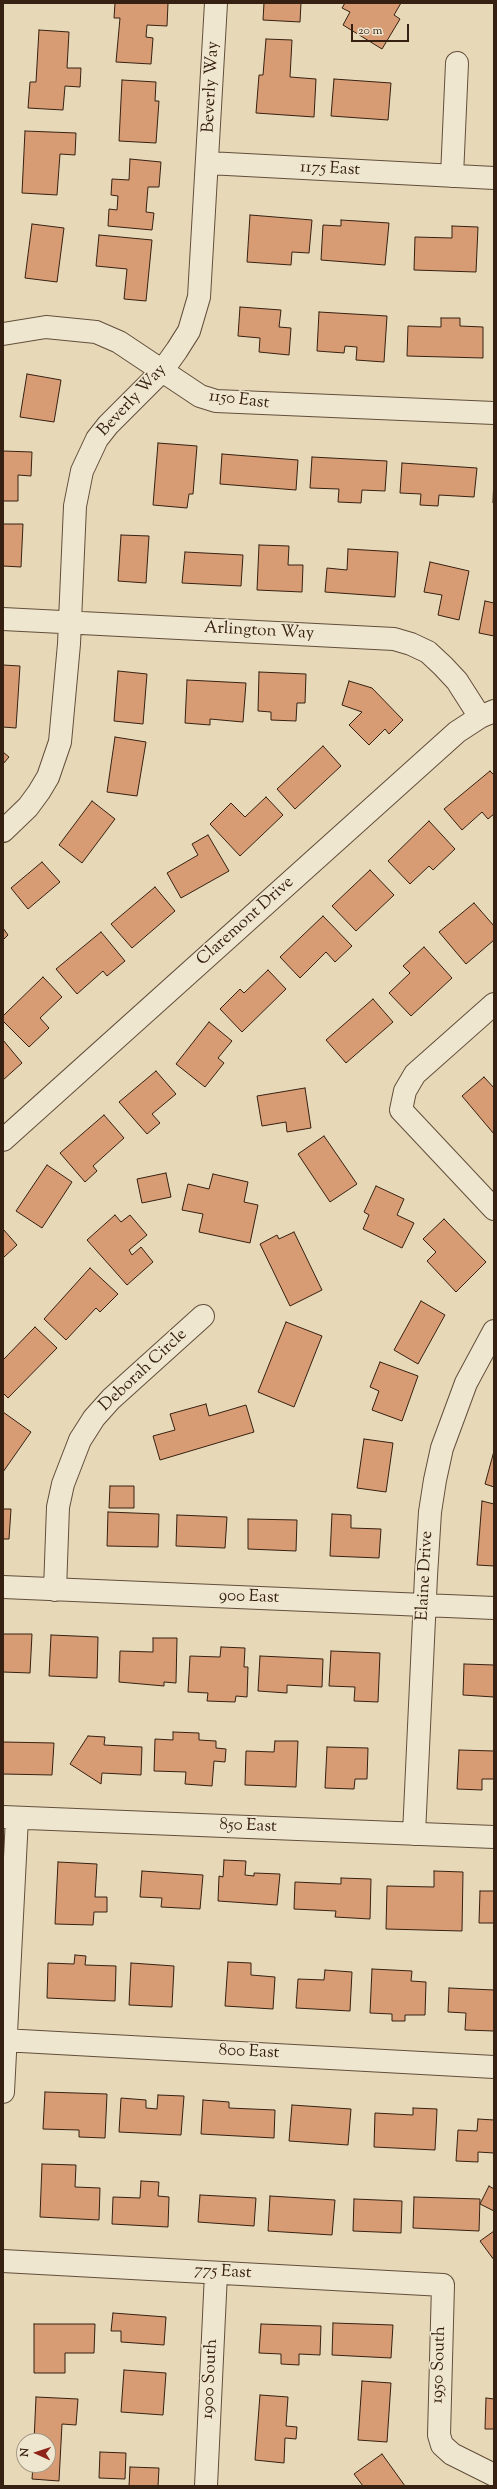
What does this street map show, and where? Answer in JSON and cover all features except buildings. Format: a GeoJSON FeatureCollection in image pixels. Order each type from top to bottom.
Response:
{"type":"FeatureCollection","features":[{"type":"Feature","properties":{"kind":"street","name":"Beverly Way"},"geometry":{"type":"LineString","coordinates":[[3,831],[35,797],[48,777],[55,760],[63,723],[70,623],[75,506],[82,471],[97,440],[108,426],[162,371],[189,331],[198,297],[208,163],[216,3]]}},
{"type":"Feature","properties":{"kind":"street"},"geometry":{"type":"LineString","coordinates":[[452,176],[457,63]]}},
{"type":"Feature","properties":{"kind":"street","name":"1175 East"},"geometry":{"type":"LineString","coordinates":[[208,163],[494,178]]}},
{"type":"Feature","properties":{"kind":"street","name":"1150 East"},"geometry":{"type":"LineString","coordinates":[[3,334],[46,327],[96,332],[119,342],[200,396],[216,401],[494,413]]}},
{"type":"Feature","properties":{"kind":"street","name":"Arlington Way"},"geometry":{"type":"LineString","coordinates":[[3,619],[394,639],[411,644],[428,652],[443,666],[487,714]]}},
{"type":"Feature","properties":{"kind":"street","name":"Claremont Drive"},"geometry":{"type":"LineString","coordinates":[[3,1140],[438,749],[487,714]]}},
{"type":"Feature","properties":{"kind":"street"},"geometry":{"type":"LineString","coordinates":[[494,1004],[415,1074],[404,1091],[401,1110],[494,1209]]}},
{"type":"Feature","properties":{"kind":"street","name":"Deborah Circle"},"geometry":{"type":"LineString","coordinates":[[55,1590],[58,1507],[65,1476],[80,1440],[94,1418],[111,1399],[203,1316]]}},
{"type":"Feature","properties":{"kind":"street","name":"Elaine Drive"},"geometry":{"type":"LineString","coordinates":[[414,1834],[430,1512],[442,1448],[466,1383],[494,1331]]}},
{"type":"Feature","properties":{"kind":"street","name":"900 East"},"geometry":{"type":"LineString","coordinates":[[3,1587],[494,1608]]}},
{"type":"Feature","properties":{"kind":"street"},"geometry":{"type":"LineString","coordinates":[[3,2092],[10,1817]]}},
{"type":"Feature","properties":{"kind":"street","name":"850 East"},"geometry":{"type":"LineString","coordinates":[[10,1817],[494,1837]]}},
{"type":"Feature","properties":{"kind":"street","name":"800 East"},"geometry":{"type":"LineString","coordinates":[[4,2040],[494,2067]]}},
{"type":"Feature","properties":{"kind":"street","name":"775 East"},"geometry":{"type":"LineString","coordinates":[[3,2262],[443,2285]]}},
{"type":"Feature","properties":{"kind":"street","name":"1900 South"},"geometry":{"type":"LineString","coordinates":[[206,2486],[216,2273]]}},
{"type":"Feature","properties":{"kind":"street","name":"1950 South"},"geometry":{"type":"LineString","coordinates":[[443,2285],[437,2424],[442,2445],[452,2454],[494,2475]]}}]}
